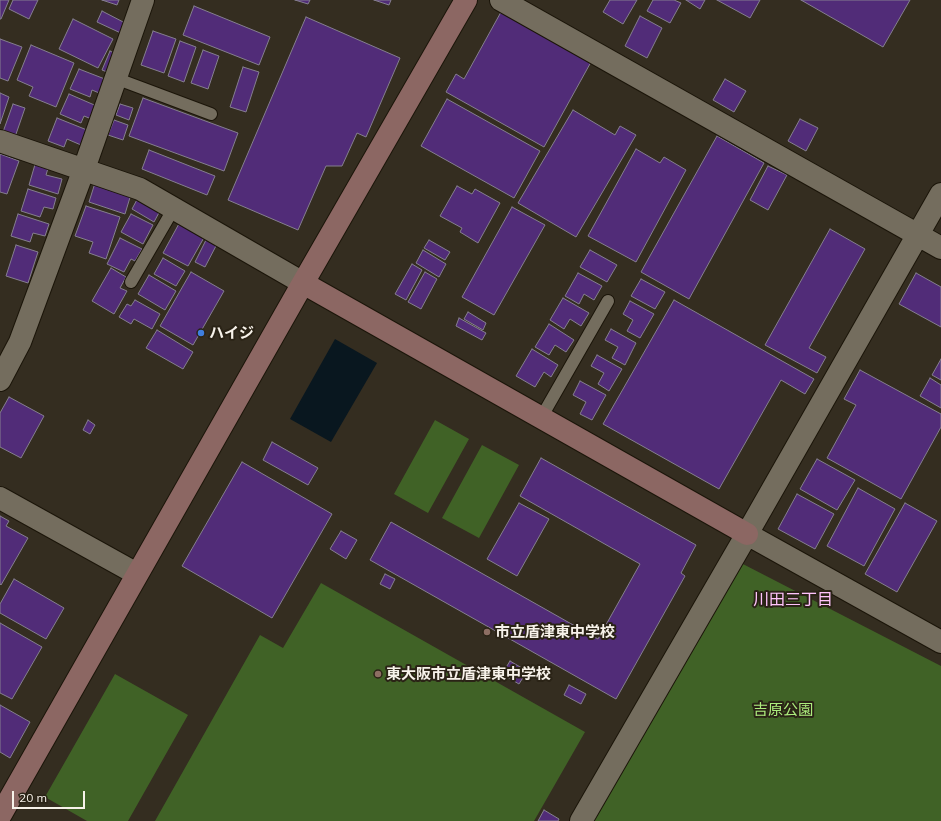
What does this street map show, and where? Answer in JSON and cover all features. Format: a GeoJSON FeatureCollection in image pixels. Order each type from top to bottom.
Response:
{"type":"FeatureCollection","features":[{"type":"Feature","properties":{"kind":"street"},"geometry":{"type":"LineString","coordinates":[[0,380],[20,342],[84,169],[142,0]]}},
{"type":"Feature","properties":{"kind":"street"},"geometry":{"type":"LineString","coordinates":[[8,821],[0,816],[303,283],[466,0]]}},
{"type":"Feature","properties":{"kind":"street"},"geometry":{"type":"LineString","coordinates":[[501,0],[941,248]]}},
{"type":"Feature","properties":{"kind":"street"},"geometry":{"type":"LineString","coordinates":[[0,141],[140,189],[303,283],[941,642]]}},
{"type":"Feature","properties":{"kind":"street"},"geometry":{"type":"LineString","coordinates":[[581,821],[941,194]]}},
{"type":"Feature","properties":{"kind":"street"},"geometry":{"type":"LineString","coordinates":[[0,498],[137,574]]}},
{"type":"Feature","properties":{"kind":"lane"},"geometry":{"type":"LineString","coordinates":[[115,78],[211,114]]}},
{"type":"Feature","properties":{"kind":"lane"},"geometry":{"type":"LineString","coordinates":[[131,282],[174,208]]}},
{"type":"Feature","properties":{"kind":"lane"},"geometry":{"type":"LineString","coordinates":[[542,418],[608,301]]}},
{"type":"Feature","properties":{"kind":"green space"},"geometry":{"type":"Polygon","coordinates":[[[435,420],[469,439],[428,513],[394,494],[435,420]]]}},
{"type":"Feature","properties":{"kind":"green space"},"geometry":{"type":"Polygon","coordinates":[[[482,445],[519,465],[479,538],[442,518],[482,445]]]}},
{"type":"Feature","properties":{"kind":"green space","name":"吉原公園"},"geometry":{"type":"Polygon","coordinates":[[[739,562],[941,666],[941,821],[590,821],[739,562]]]}},
{"type":"Feature","properties":{"kind":"green space"},"geometry":{"type":"Polygon","coordinates":[[[321,583],[585,732],[534,821],[155,821],[260,635],[283,648],[321,583]]]}},
{"type":"Feature","properties":{"kind":"green space"},"geometry":{"type":"Polygon","coordinates":[[[115,674],[188,715],[128,821],[87,821],[45,797],[115,674]]]}},
{"type":"Feature","properties":{"kind":"shaded area"},"geometry":{"type":"Polygon","coordinates":[[[335,339],[377,363],[331,442],[290,419],[335,339]]]}},
{"type":"Feature","properties":{"kind":"building"},"geometry":{"type":"Polygon","coordinates":[[[0,0],[9,0],[1,19],[0,19],[0,0]]]}},
{"type":"Feature","properties":{"kind":"building"},"geometry":{"type":"Polygon","coordinates":[[[13,0],[38,0],[29,19],[9,9],[13,0]]]}},
{"type":"Feature","properties":{"kind":"building"},"geometry":{"type":"Polygon","coordinates":[[[102,0],[119,0],[117,5],[102,0]]]}},
{"type":"Feature","properties":{"kind":"building"},"geometry":{"type":"Polygon","coordinates":[[[295,0],[310,0],[308,4],[295,0]]]}},
{"type":"Feature","properties":{"kind":"building"},"geometry":{"type":"Polygon","coordinates":[[[374,0],[391,0],[389,5],[374,0]]]}},
{"type":"Feature","properties":{"kind":"building"},"geometry":{"type":"Polygon","coordinates":[[[610,0],[637,0],[623,24],[603,12],[610,0]]]}},
{"type":"Feature","properties":{"kind":"building"},"geometry":{"type":"Polygon","coordinates":[[[653,0],[674,0],[681,3],[670,23],[647,11],[653,0]]]}},
{"type":"Feature","properties":{"kind":"building"},"geometry":{"type":"Polygon","coordinates":[[[686,0],[705,0],[700,9],[686,0]]]}},
{"type":"Feature","properties":{"kind":"building"},"geometry":{"type":"Polygon","coordinates":[[[717,0],[760,0],[750,18],[717,0]]]}},
{"type":"Feature","properties":{"kind":"building"},"geometry":{"type":"Polygon","coordinates":[[[801,0],[910,0],[883,47],[801,0]]]}},
{"type":"Feature","properties":{"kind":"building"},"geometry":{"type":"Polygon","coordinates":[[[194,6],[270,37],[259,65],[183,35],[194,6]]]}},
{"type":"Feature","properties":{"kind":"building"},"geometry":{"type":"Polygon","coordinates":[[[102,11],[129,25],[125,35],[97,22],[102,11]]]}},
{"type":"Feature","properties":{"kind":"building"},"geometry":{"type":"Polygon","coordinates":[[[501,12],[591,62],[544,147],[446,92],[456,74],[464,79],[501,12]]]}},
{"type":"Feature","properties":{"kind":"building"},"geometry":{"type":"Polygon","coordinates":[[[640,16],[662,28],[647,58],[625,46],[640,16]]]}},
{"type":"Feature","properties":{"kind":"building"},"geometry":{"type":"Polygon","coordinates":[[[306,17],[400,58],[366,137],[357,133],[342,166],[326,166],[298,230],[228,200],[306,17]]]}},
{"type":"Feature","properties":{"kind":"building"},"geometry":{"type":"Polygon","coordinates":[[[73,19],[113,39],[98,68],[59,49],[73,19]]]}},
{"type":"Feature","properties":{"kind":"building"},"geometry":{"type":"Polygon","coordinates":[[[153,31],[176,39],[164,73],[141,65],[153,31]]]}},
{"type":"Feature","properties":{"kind":"building"},"geometry":{"type":"Polygon","coordinates":[[[0,39],[22,47],[8,81],[0,78],[0,39]]]}},
{"type":"Feature","properties":{"kind":"building"},"geometry":{"type":"Polygon","coordinates":[[[180,41],[196,47],[184,82],[168,76],[180,41]]]}},
{"type":"Feature","properties":{"kind":"building"},"geometry":{"type":"Polygon","coordinates":[[[31,45],[74,63],[56,107],[29,96],[33,87],[17,80],[31,45]]]}},
{"type":"Feature","properties":{"kind":"building"},"geometry":{"type":"Polygon","coordinates":[[[203,50],[219,56],[208,89],[191,83],[203,50]]]}},
{"type":"Feature","properties":{"kind":"building"},"geometry":{"type":"Polygon","coordinates":[[[110,51],[120,56],[112,74],[102,70],[110,51]]]}},
{"type":"Feature","properties":{"kind":"building"},"geometry":{"type":"Polygon","coordinates":[[[243,67],[259,72],[246,112],[230,107],[243,67]]]}},
{"type":"Feature","properties":{"kind":"building"},"geometry":{"type":"Polygon","coordinates":[[[79,69],[110,81],[104,95],[92,90],[90,97],[70,89],[79,69]]]}},
{"type":"Feature","properties":{"kind":"building"},"geometry":{"type":"Polygon","coordinates":[[[725,79],[746,91],[734,112],[713,100],[725,79]]]}},
{"type":"Feature","properties":{"kind":"building"},"geometry":{"type":"Polygon","coordinates":[[[0,93],[9,97],[0,124],[0,93]]]}},
{"type":"Feature","properties":{"kind":"building"},"geometry":{"type":"Polygon","coordinates":[[[69,94],[99,107],[94,120],[84,116],[81,123],[60,114],[69,94]]]}},
{"type":"Feature","properties":{"kind":"building"},"geometry":{"type":"Polygon","coordinates":[[[143,98],[238,133],[224,171],[129,136],[143,98]]]}},
{"type":"Feature","properties":{"kind":"building"},"geometry":{"type":"Polygon","coordinates":[[[447,99],[540,151],[514,198],[421,146],[447,99]]]}},
{"type":"Feature","properties":{"kind":"building"},"geometry":{"type":"Polygon","coordinates":[[[13,104],[25,108],[15,137],[3,132],[13,104]]]}},
{"type":"Feature","properties":{"kind":"building"},"geometry":{"type":"Polygon","coordinates":[[[120,104],[133,108],[129,120],[116,115],[120,104]]]}},
{"type":"Feature","properties":{"kind":"building"},"geometry":{"type":"Polygon","coordinates":[[[573,110],[615,135],[620,126],[636,135],[576,237],[518,203],[573,110]]]}},
{"type":"Feature","properties":{"kind":"building"},"geometry":{"type":"Polygon","coordinates":[[[57,118],[87,130],[81,145],[67,139],[64,147],[48,141],[57,118]]]}},
{"type":"Feature","properties":{"kind":"building"},"geometry":{"type":"Polygon","coordinates":[[[800,119],[818,128],[806,151],[788,141],[800,119]]]}},
{"type":"Feature","properties":{"kind":"building"},"geometry":{"type":"Polygon","coordinates":[[[114,120],[128,125],[123,140],[108,135],[114,120]]]}},
{"type":"Feature","properties":{"kind":"building"},"geometry":{"type":"Polygon","coordinates":[[[717,136],[764,163],[689,299],[641,272],[717,136]]]}},
{"type":"Feature","properties":{"kind":"building"},"geometry":{"type":"Polygon","coordinates":[[[636,149],[660,163],[664,157],[686,170],[636,262],[588,236],[636,149]]]}},
{"type":"Feature","properties":{"kind":"building"},"geometry":{"type":"Polygon","coordinates":[[[149,150],[215,176],[207,195],[142,169],[149,150]]]}},
{"type":"Feature","properties":{"kind":"building"},"geometry":{"type":"Polygon","coordinates":[[[0,154],[19,161],[7,194],[0,192],[0,154]]]}},
{"type":"Feature","properties":{"kind":"building"},"geometry":{"type":"Polygon","coordinates":[[[36,161],[49,165],[46,175],[62,179],[58,194],[29,185],[36,161]]]}},
{"type":"Feature","properties":{"kind":"building"},"geometry":{"type":"Polygon","coordinates":[[[768,166],[787,175],[768,210],[750,200],[768,166]]]}},
{"type":"Feature","properties":{"kind":"building"},"geometry":{"type":"Polygon","coordinates":[[[95,183],[131,194],[125,214],[89,202],[95,183]]]}},
{"type":"Feature","properties":{"kind":"building"},"geometry":{"type":"Polygon","coordinates":[[[457,186],[472,194],[475,189],[500,203],[478,243],[460,232],[462,228],[440,216],[457,186]]]}},
{"type":"Feature","properties":{"kind":"building"},"geometry":{"type":"Polygon","coordinates":[[[28,189],[56,198],[53,209],[44,207],[40,217],[21,211],[28,189]]]}},
{"type":"Feature","properties":{"kind":"building"},"geometry":{"type":"Polygon","coordinates":[[[140,194],[162,207],[154,222],[132,209],[140,194]]]}},
{"type":"Feature","properties":{"kind":"building"},"geometry":{"type":"Polygon","coordinates":[[[86,206],[120,217],[106,259],[89,253],[93,242],[75,236],[86,206]]]}},
{"type":"Feature","properties":{"kind":"building"},"geometry":{"type":"Polygon","coordinates":[[[512,207],[545,225],[494,315],[462,297],[512,207]]]}},
{"type":"Feature","properties":{"kind":"building"},"geometry":{"type":"Polygon","coordinates":[[[18,214],[49,224],[45,236],[33,233],[30,242],[11,236],[18,214]]]}},
{"type":"Feature","properties":{"kind":"building"},"geometry":{"type":"Polygon","coordinates":[[[131,214],[153,225],[143,244],[121,232],[131,214]]]}},
{"type":"Feature","properties":{"kind":"building"},"geometry":{"type":"Polygon","coordinates":[[[181,220],[206,234],[188,266],[163,253],[181,220]]]}},
{"type":"Feature","properties":{"kind":"building"},"geometry":{"type":"Polygon","coordinates":[[[830,229],[865,249],[809,348],[826,357],[817,373],[765,345],[830,229]]]}},
{"type":"Feature","properties":{"kind":"building"},"geometry":{"type":"Polygon","coordinates":[[[120,238],[142,249],[135,261],[131,259],[124,272],[107,264],[120,238]]]}},
{"type":"Feature","properties":{"kind":"building"},"geometry":{"type":"Polygon","coordinates":[[[207,238],[217,244],[205,267],[195,262],[207,238]]]}},
{"type":"Feature","properties":{"kind":"building"},"geometry":{"type":"Polygon","coordinates":[[[429,240],[450,252],[445,260],[424,248],[429,240]]]}},
{"type":"Feature","properties":{"kind":"building"},"geometry":{"type":"Polygon","coordinates":[[[16,245],[38,252],[28,283],[6,276],[16,245]]]}},
{"type":"Feature","properties":{"kind":"building"},"geometry":{"type":"Polygon","coordinates":[[[423,250],[446,264],[439,277],[416,263],[423,250]]]}},
{"type":"Feature","properties":{"kind":"building"},"geometry":{"type":"Polygon","coordinates":[[[590,250],[617,265],[607,282],[580,267],[590,250]]]}},
{"type":"Feature","properties":{"kind":"building"},"geometry":{"type":"Polygon","coordinates":[[[163,258],[185,271],[176,286],[154,274],[163,258]]]}},
{"type":"Feature","properties":{"kind":"building"},"geometry":{"type":"Polygon","coordinates":[[[412,264],[422,270],[406,300],[395,294],[412,264]]]}},
{"type":"Feature","properties":{"kind":"building"},"geometry":{"type":"Polygon","coordinates":[[[111,268],[126,277],[120,288],[127,291],[114,314],[92,301],[111,268]]]}},
{"type":"Feature","properties":{"kind":"building"},"geometry":{"type":"Polygon","coordinates":[[[191,272],[224,291],[193,345],[160,326],[191,272]]]}},
{"type":"Feature","properties":{"kind":"building"},"geometry":{"type":"Polygon","coordinates":[[[425,272],[437,279],[421,309],[408,302],[425,272]]]}},
{"type":"Feature","properties":{"kind":"building"},"geometry":{"type":"Polygon","coordinates":[[[578,273],[602,286],[594,300],[584,294],[579,304],[565,296],[578,273]]]}},
{"type":"Feature","properties":{"kind":"building"},"geometry":{"type":"Polygon","coordinates":[[[916,273],[941,287],[941,327],[899,304],[916,273]]]}},
{"type":"Feature","properties":{"kind":"building"},"geometry":{"type":"Polygon","coordinates":[[[149,275],[176,291],[165,310],[138,294],[149,275]]]}},
{"type":"Feature","properties":{"kind":"building"},"geometry":{"type":"Polygon","coordinates":[[[641,279],[665,292],[655,309],[631,296],[641,279]]]}},
{"type":"Feature","properties":{"kind":"building"},"geometry":{"type":"Polygon","coordinates":[[[563,298],[589,313],[581,326],[570,319],[564,329],[550,320],[563,298]]]}},
{"type":"Feature","properties":{"kind":"building"},"geometry":{"type":"Polygon","coordinates":[[[135,300],[160,314],[152,329],[134,319],[131,324],[119,317],[127,304],[131,306],[135,300]]]}},
{"type":"Feature","properties":{"kind":"building"},"geometry":{"type":"Polygon","coordinates":[[[674,300],[814,379],[805,394],[781,380],[719,489],[603,424],[674,300]]]}},
{"type":"Feature","properties":{"kind":"building"},"geometry":{"type":"Polygon","coordinates":[[[630,301],[654,314],[640,338],[627,331],[633,320],[623,314],[630,301]]]}},
{"type":"Feature","properties":{"kind":"building"},"geometry":{"type":"Polygon","coordinates":[[[468,312],[486,323],[483,330],[464,319],[468,312]]]}},
{"type":"Feature","properties":{"kind":"building"},"geometry":{"type":"Polygon","coordinates":[[[459,318],[486,333],[482,340],[456,326],[459,318]]]}},
{"type":"Feature","properties":{"kind":"building"},"geometry":{"type":"Polygon","coordinates":[[[549,324],[574,340],[566,352],[555,345],[549,355],[535,347],[549,324]]]}},
{"type":"Feature","properties":{"kind":"building"},"geometry":{"type":"Polygon","coordinates":[[[611,329],[636,343],[625,365],[612,358],[618,347],[605,340],[611,329]]]}},
{"type":"Feature","properties":{"kind":"building"},"geometry":{"type":"Polygon","coordinates":[[[157,330],[193,352],[183,369],[146,348],[157,330]]]}},
{"type":"Feature","properties":{"kind":"building"},"geometry":{"type":"Polygon","coordinates":[[[532,349],[558,365],[551,377],[544,372],[535,387],[516,376],[532,349]]]}},
{"type":"Feature","properties":{"kind":"building"},"geometry":{"type":"Polygon","coordinates":[[[597,355],[622,369],[609,391],[598,384],[604,373],[591,366],[597,355]]]}},
{"type":"Feature","properties":{"kind":"building"},"geometry":{"type":"Polygon","coordinates":[[[941,359],[941,380],[932,375],[941,359]]]}},
{"type":"Feature","properties":{"kind":"building"},"geometry":{"type":"Polygon","coordinates":[[[860,370],[941,414],[941,427],[901,499],[827,458],[856,405],[844,399],[860,370]]]}},
{"type":"Feature","properties":{"kind":"building"},"geometry":{"type":"Polygon","coordinates":[[[930,378],[941,385],[941,408],[920,396],[930,378]]]}},
{"type":"Feature","properties":{"kind":"building"},"geometry":{"type":"Polygon","coordinates":[[[580,381],[606,395],[592,420],[580,414],[586,402],[573,395],[580,381]]]}},
{"type":"Feature","properties":{"kind":"building"},"geometry":{"type":"Polygon","coordinates":[[[9,397],[44,416],[21,458],[0,447],[0,413],[9,397]]]}},
{"type":"Feature","properties":{"kind":"building"},"geometry":{"type":"Polygon","coordinates":[[[88,420],[95,425],[90,434],[83,430],[88,420]]]}},
{"type":"Feature","properties":{"kind":"building"},"geometry":{"type":"Polygon","coordinates":[[[272,442],[318,468],[308,485],[263,460],[272,442]]]}},
{"type":"Feature","properties":{"kind":"building"},"geometry":{"type":"Polygon","coordinates":[[[541,458],[696,545],[681,573],[685,576],[616,699],[370,560],[391,522],[598,639],[640,564],[520,496],[541,458]]]}},
{"type":"Feature","properties":{"kind":"building"},"geometry":{"type":"Polygon","coordinates":[[[817,459],[855,480],[837,510],[800,489],[817,459]]]}},
{"type":"Feature","properties":{"kind":"building"},"geometry":{"type":"Polygon","coordinates":[[[242,462],[332,514],[272,618],[182,566],[242,462]]]}},
{"type":"Feature","properties":{"kind":"building"},"geometry":{"type":"Polygon","coordinates":[[[858,488],[895,509],[864,566],[827,546],[858,488]]]}},
{"type":"Feature","properties":{"kind":"building"},"geometry":{"type":"Polygon","coordinates":[[[797,494],[834,514],[815,549],[778,529],[797,494]]]}},
{"type":"Feature","properties":{"kind":"building"},"geometry":{"type":"Polygon","coordinates":[[[519,503],[549,519],[517,576],[487,559],[519,503]]]}},
{"type":"Feature","properties":{"kind":"building"},"geometry":{"type":"Polygon","coordinates":[[[905,503],[937,521],[897,592],[865,574],[905,503]]]}},
{"type":"Feature","properties":{"kind":"building"},"geometry":{"type":"Polygon","coordinates":[[[0,516],[9,521],[6,526],[28,538],[1,585],[0,584],[0,516]]]}},
{"type":"Feature","properties":{"kind":"building"},"geometry":{"type":"Polygon","coordinates":[[[341,531],[357,540],[346,559],[330,549],[341,531]]]}},
{"type":"Feature","properties":{"kind":"building"},"geometry":{"type":"Polygon","coordinates":[[[385,574],[395,579],[390,589],[380,584],[385,574]]]}},
{"type":"Feature","properties":{"kind":"building"},"geometry":{"type":"Polygon","coordinates":[[[14,579],[64,608],[46,639],[0,613],[0,604],[14,579]]]}},
{"type":"Feature","properties":{"kind":"building"},"geometry":{"type":"Polygon","coordinates":[[[0,623],[42,647],[12,699],[0,693],[0,623]]]}},
{"type":"Feature","properties":{"kind":"building"},"geometry":{"type":"Polygon","coordinates":[[[510,661],[527,671],[519,684],[502,674],[510,661]]]}},
{"type":"Feature","properties":{"kind":"building"},"geometry":{"type":"Polygon","coordinates":[[[569,685],[586,694],[581,704],[564,695],[569,685]]]}},
{"type":"Feature","properties":{"kind":"building"},"geometry":{"type":"Polygon","coordinates":[[[0,705],[30,722],[10,758],[0,752],[0,705]]]}},
{"type":"Feature","properties":{"kind":"building"},"geometry":{"type":"Polygon","coordinates":[[[544,810],[559,819],[558,821],[538,821],[544,810]]]}},
{"type":"Feature","properties":{"kind":"place","name":"ハイジ"},"geometry":{"type":"Point","coordinates":[201,333]}},
{"type":"Feature","properties":{"kind":"place","name":"市立盾津東中学校"},"geometry":{"type":"Point","coordinates":[487,632]}},
{"type":"Feature","properties":{"kind":"place","name":"東大阪市立盾津東中学校"},"geometry":{"type":"Point","coordinates":[378,674]}},
{"type":"Feature","properties":{"kind":"district","name":"川田三丁目"},"geometry":{"type":"Point","coordinates":[793,600]}}]}
